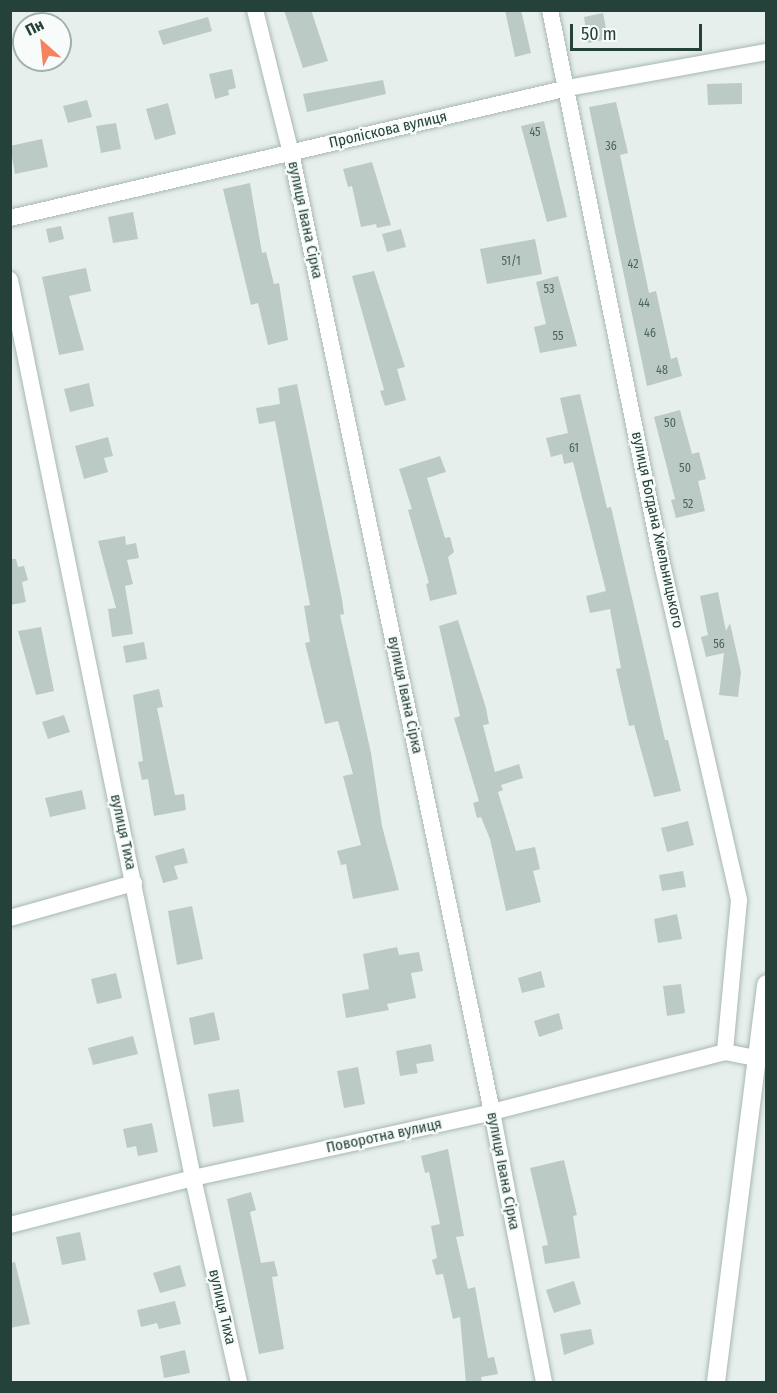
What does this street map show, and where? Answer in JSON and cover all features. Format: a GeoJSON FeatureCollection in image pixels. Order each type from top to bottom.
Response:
{"type":"FeatureCollection","features":[{"type":"Feature","properties":{"kind":"street","name":"вулиця Івана Сірка"},"geometry":{"type":"LineString","coordinates":[[255,10],[291,153],[492,1112],[544,1383]]}},
{"type":"Feature","properties":{"kind":"street","name":"вулиця Богдана Хмельницького"},"geometry":{"type":"LineString","coordinates":[[550,10],[568,88],[663,568],[739,900],[725,1052]]}},
{"type":"Feature","properties":{"kind":"street","name":"Проліскова вулиця"},"geometry":{"type":"LineString","coordinates":[[10,218],[568,88],[766,52]]}},
{"type":"Feature","properties":{"kind":"street","name":"вулиця Тиха"},"geometry":{"type":"LineString","coordinates":[[10,280],[193,1178],[239,1383]]}},
{"type":"Feature","properties":{"kind":"street"},"geometry":{"type":"LineString","coordinates":[[10,918],[134,883]]}},
{"type":"Feature","properties":{"kind":"street"},"geometry":{"type":"LineString","coordinates":[[716,1383],[766,984]]}},
{"type":"Feature","properties":{"kind":"street","name":"Поворотна вулиця"},"geometry":{"type":"LineString","coordinates":[[10,1225],[193,1178],[492,1112],[725,1052],[757,1058]]}},
{"type":"Feature","properties":{"kind":"building"},"geometry":{"type":"Polygon","coordinates":[[[284,10],[311,10],[328,61],[303,68],[284,10]]]}},
{"type":"Feature","properties":{"kind":"building"},"geometry":{"type":"Polygon","coordinates":[[[505,10],[521,10],[531,53],[515,57],[505,10]]]}},
{"type":"Feature","properties":{"kind":"building"},"geometry":{"type":"Polygon","coordinates":[[[603,13],[608,39],[588,43],[584,17],[603,13]]]}},
{"type":"Feature","properties":{"kind":"building"},"geometry":{"type":"Polygon","coordinates":[[[208,17],[212,31],[163,45],[158,31],[208,17]]]}},
{"type":"Feature","properties":{"kind":"building"},"geometry":{"type":"Polygon","coordinates":[[[232,69],[236,88],[228,90],[229,95],[215,99],[209,74],[232,69]]]}},
{"type":"Feature","properties":{"kind":"building"},"geometry":{"type":"Polygon","coordinates":[[[383,80],[386,94],[307,112],[303,94],[383,80]]]}},
{"type":"Feature","properties":{"kind":"building"},"geometry":{"type":"Polygon","coordinates":[[[742,83],[742,104],[708,105],[707,84],[742,83]]]}},
{"type":"Feature","properties":{"kind":"building"},"geometry":{"type":"Polygon","coordinates":[[[87,100],[92,117],[68,123],[63,106],[87,100]]]}},
{"type":"Feature","properties":{"kind":"building"},"geometry":{"type":"Polygon","coordinates":[[[616,102],[628,153],[620,155],[649,293],[656,291],[671,359],[677,357],[682,376],[647,386],[589,107],[616,102]]]}},
{"type":"Feature","properties":{"kind":"building"},"geometry":{"type":"Polygon","coordinates":[[[168,103],[176,134],[155,140],[146,109],[168,103]]]}},
{"type":"Feature","properties":{"kind":"building"},"geometry":{"type":"Polygon","coordinates":[[[544,121],[567,217],[547,222],[521,126],[544,121]]]}},
{"type":"Feature","properties":{"kind":"building"},"geometry":{"type":"Polygon","coordinates":[[[116,123],[121,149],[101,153],[96,126],[116,123]]]}},
{"type":"Feature","properties":{"kind":"building"},"geometry":{"type":"Polygon","coordinates":[[[42,139],[48,167],[15,174],[10,146],[42,139]]]}},
{"type":"Feature","properties":{"kind":"building"},"geometry":{"type":"Polygon","coordinates":[[[372,162],[391,225],[377,228],[376,224],[361,227],[352,186],[348,187],[343,169],[372,162]]]}},
{"type":"Feature","properties":{"kind":"building"},"geometry":{"type":"Polygon","coordinates":[[[250,183],[262,253],[266,252],[274,284],[279,283],[288,340],[268,345],[258,303],[251,305],[223,189],[250,183]]]}},
{"type":"Feature","properties":{"kind":"building"},"geometry":{"type":"Polygon","coordinates":[[[133,212],[138,239],[113,243],[108,217],[133,212]]]}},
{"type":"Feature","properties":{"kind":"building"},"geometry":{"type":"Polygon","coordinates":[[[61,226],[64,239],[49,243],[46,229],[61,226]]]}},
{"type":"Feature","properties":{"kind":"building"},"geometry":{"type":"Polygon","coordinates":[[[401,229],[406,247],[387,252],[382,234],[401,229]]]}},
{"type":"Feature","properties":{"kind":"building"},"geometry":{"type":"Polygon","coordinates":[[[535,239],[542,274],[487,284],[480,249],[535,239]]]}},
{"type":"Feature","properties":{"kind":"building"},"geometry":{"type":"Polygon","coordinates":[[[86,268],[91,291],[69,296],[84,350],[59,355],[42,277],[86,268]]]}},
{"type":"Feature","properties":{"kind":"building"},"geometry":{"type":"Polygon","coordinates":[[[374,271],[405,367],[397,369],[406,400],[385,406],[380,391],[384,390],[352,276],[374,271]]]}},
{"type":"Feature","properties":{"kind":"building"},"geometry":{"type":"Polygon","coordinates":[[[558,276],[577,346],[540,353],[534,327],[546,324],[536,282],[558,276]]]}},
{"type":"Feature","properties":{"kind":"building"},"geometry":{"type":"Polygon","coordinates":[[[89,383],[94,406],[70,412],[64,389],[89,383]]]}},
{"type":"Feature","properties":{"kind":"building"},"geometry":{"type":"Polygon","coordinates":[[[297,384],[342,599],[344,614],[340,615],[371,753],[382,826],[399,890],[353,899],[346,864],[341,865],[337,851],[361,845],[343,776],[353,774],[338,721],[325,724],[305,643],[310,642],[304,606],[310,605],[275,421],[259,424],[256,408],[280,404],[278,388],[297,384]]]}},
{"type":"Feature","properties":{"kind":"building"},"geometry":{"type":"Polygon","coordinates":[[[580,394],[607,508],[611,507],[665,740],[668,740],[681,791],[654,797],[634,725],[629,726],[616,669],[621,668],[610,609],[590,613],[586,596],[606,591],[573,462],[564,464],[562,454],[551,457],[546,438],[568,433],[560,398],[580,394]]]}},
{"type":"Feature","properties":{"kind":"building"},"geometry":{"type":"Polygon","coordinates":[[[680,410],[692,454],[699,452],[706,479],[698,481],[705,511],[676,518],[671,500],[675,499],[654,417],[680,410]]]}},
{"type":"Feature","properties":{"kind":"building"},"geometry":{"type":"Polygon","coordinates":[[[108,437],[113,456],[104,458],[108,472],[84,479],[75,446],[108,437]]]}},
{"type":"Feature","properties":{"kind":"building"},"geometry":{"type":"Polygon","coordinates":[[[440,456],[446,472],[427,478],[445,538],[450,537],[454,552],[448,557],[457,594],[430,601],[426,584],[429,583],[408,510],[412,509],[399,469],[440,456]]]}},
{"type":"Feature","properties":{"kind":"building"},"geometry":{"type":"Polygon","coordinates":[[[125,536],[126,545],[136,543],[139,558],[127,560],[133,584],[125,586],[133,634],[112,637],[108,609],[116,608],[98,541],[125,536]]]}},
{"type":"Feature","properties":{"kind":"building"},"geometry":{"type":"Polygon","coordinates":[[[10,559],[16,559],[18,567],[24,566],[28,580],[22,582],[26,602],[10,605],[10,559]]]}},
{"type":"Feature","properties":{"kind":"building"},"geometry":{"type":"Polygon","coordinates":[[[718,592],[726,631],[730,623],[741,672],[738,697],[719,695],[724,653],[706,657],[701,637],[708,635],[700,596],[718,592]]]}},
{"type":"Feature","properties":{"kind":"building"},"geometry":{"type":"Polygon","coordinates":[[[458,620],[486,708],[489,724],[483,725],[495,772],[519,764],[523,778],[501,785],[503,790],[498,792],[516,851],[535,847],[540,869],[533,871],[541,902],[506,911],[490,839],[481,817],[477,818],[473,803],[479,801],[454,718],[460,716],[439,626],[458,620]]]}},
{"type":"Feature","properties":{"kind":"building"},"geometry":{"type":"Polygon","coordinates":[[[41,627],[54,691],[36,695],[18,631],[41,627]]]}},
{"type":"Feature","properties":{"kind":"building"},"geometry":{"type":"Polygon","coordinates":[[[144,642],[147,659],[126,663],[123,646],[144,642]]]}},
{"type":"Feature","properties":{"kind":"building"},"geometry":{"type":"Polygon","coordinates":[[[159,689],[163,707],[157,708],[175,795],[184,794],[186,810],[154,816],[148,779],[142,780],[138,762],[143,761],[133,695],[159,689]]]}},
{"type":"Feature","properties":{"kind":"building"},"geometry":{"type":"Polygon","coordinates":[[[64,715],[70,732],[48,739],[42,722],[64,715]]]}},
{"type":"Feature","properties":{"kind":"building"},"geometry":{"type":"Polygon","coordinates":[[[82,790],[86,809],[50,817],[45,798],[82,790]]]}},
{"type":"Feature","properties":{"kind":"building"},"geometry":{"type":"Polygon","coordinates":[[[688,821],[694,845],[667,852],[661,828],[688,821]]]}},
{"type":"Feature","properties":{"kind":"building"},"geometry":{"type":"Polygon","coordinates":[[[184,848],[188,863],[174,866],[178,879],[163,883],[155,856],[184,848]]]}},
{"type":"Feature","properties":{"kind":"building"},"geometry":{"type":"Polygon","coordinates":[[[683,871],[686,887],[662,891],[659,875],[683,871]]]}},
{"type":"Feature","properties":{"kind":"building"},"geometry":{"type":"Polygon","coordinates":[[[192,906],[203,959],[177,965],[168,911],[192,906]]]}},
{"type":"Feature","properties":{"kind":"building"},"geometry":{"type":"Polygon","coordinates":[[[677,914],[682,939],[658,943],[654,919],[677,914]]]}},
{"type":"Feature","properties":{"kind":"building"},"geometry":{"type":"Polygon","coordinates":[[[397,947],[399,955],[419,952],[423,971],[411,973],[416,998],[387,1004],[389,1010],[346,1018],[342,994],[369,989],[363,954],[397,947]]]}},
{"type":"Feature","properties":{"kind":"building"},"geometry":{"type":"Polygon","coordinates":[[[541,971],[545,987],[522,993],[518,978],[541,971]]]}},
{"type":"Feature","properties":{"kind":"building"},"geometry":{"type":"Polygon","coordinates":[[[116,973],[122,998],[97,1004],[91,979],[116,973]]]}},
{"type":"Feature","properties":{"kind":"building"},"geometry":{"type":"Polygon","coordinates":[[[681,984],[685,1013],[667,1016],[663,986],[681,984]]]}},
{"type":"Feature","properties":{"kind":"building"},"geometry":{"type":"Polygon","coordinates":[[[214,1012],[220,1040],[194,1045],[189,1018],[214,1012]]]}},
{"type":"Feature","properties":{"kind":"building"},"geometry":{"type":"Polygon","coordinates":[[[559,1013],[563,1029],[539,1037],[534,1021],[559,1013]]]}},
{"type":"Feature","properties":{"kind":"building"},"geometry":{"type":"Polygon","coordinates":[[[133,1036],[138,1054],[93,1065],[88,1048],[133,1036]]]}},
{"type":"Feature","properties":{"kind":"building"},"geometry":{"type":"Polygon","coordinates":[[[431,1044],[434,1061],[416,1064],[418,1073],[400,1076],[396,1051],[431,1044]]]}},
{"type":"Feature","properties":{"kind":"building"},"geometry":{"type":"Polygon","coordinates":[[[358,1067],[365,1104],[344,1108],[337,1071],[358,1067]]]}},
{"type":"Feature","properties":{"kind":"building"},"geometry":{"type":"Polygon","coordinates":[[[239,1089],[244,1122],[213,1127],[208,1094],[239,1089]]]}},
{"type":"Feature","properties":{"kind":"building"},"geometry":{"type":"Polygon","coordinates":[[[152,1123],[158,1152],[138,1156],[136,1146],[127,1148],[123,1129],[152,1123]]]}},
{"type":"Feature","properties":{"kind":"building"},"geometry":{"type":"Polygon","coordinates":[[[448,1149],[464,1236],[456,1237],[468,1289],[475,1287],[488,1358],[494,1357],[498,1374],[481,1377],[482,1383],[466,1383],[460,1317],[453,1319],[443,1274],[436,1275],[432,1260],[437,1258],[431,1226],[440,1224],[429,1172],[425,1173],[421,1156],[448,1149]]]}},
{"type":"Feature","properties":{"kind":"building"},"geometry":{"type":"Polygon","coordinates":[[[564,1160],[577,1215],[573,1216],[580,1258],[545,1264],[542,1246],[548,1245],[530,1168],[564,1160]]]}},
{"type":"Feature","properties":{"kind":"building"},"geometry":{"type":"Polygon","coordinates":[[[251,1192],[256,1210],[250,1212],[261,1263],[274,1261],[278,1276],[272,1277],[284,1349],[259,1354],[227,1199],[251,1192]]]}},
{"type":"Feature","properties":{"kind":"building"},"geometry":{"type":"Polygon","coordinates":[[[80,1232],[86,1260],[62,1265],[56,1237],[80,1232]]]}},
{"type":"Feature","properties":{"kind":"building"},"geometry":{"type":"Polygon","coordinates":[[[15,1262],[30,1324],[10,1328],[10,1263],[15,1262]]]}},
{"type":"Feature","properties":{"kind":"building"},"geometry":{"type":"Polygon","coordinates":[[[180,1265],[186,1286],[160,1293],[153,1273],[180,1265]]]}},
{"type":"Feature","properties":{"kind":"building"},"geometry":{"type":"Polygon","coordinates":[[[574,1281],[581,1304],[554,1313],[546,1290],[574,1281]]]}},
{"type":"Feature","properties":{"kind":"building"},"geometry":{"type":"Polygon","coordinates":[[[175,1301],[181,1324],[159,1329],[157,1323],[141,1327],[137,1310],[175,1301]]]}},
{"type":"Feature","properties":{"kind":"building"},"geometry":{"type":"Polygon","coordinates":[[[591,1329],[594,1344],[564,1355],[560,1334],[591,1329]]]}},
{"type":"Feature","properties":{"kind":"building"},"geometry":{"type":"Polygon","coordinates":[[[185,1350],[190,1373],[164,1378],[160,1356],[185,1350]]]}}]}
